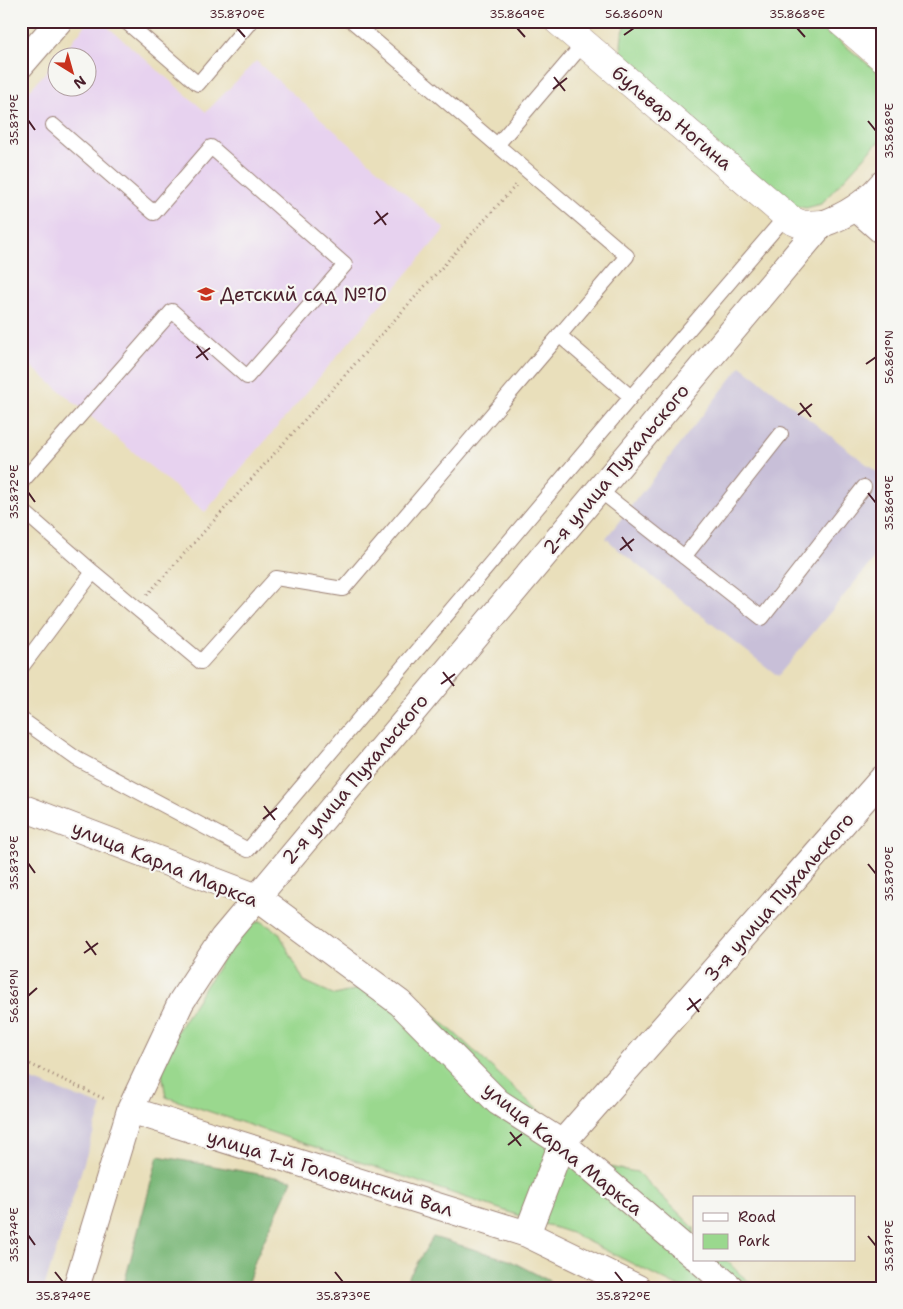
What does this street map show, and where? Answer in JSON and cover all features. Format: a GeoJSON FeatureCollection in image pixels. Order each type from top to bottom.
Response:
{"type":"FeatureCollection","features":[{"type":"Feature","properties":{"kind":"street"},"geometry":{"type":"LineString","coordinates":[[21,65],[59,21]]}},
{"type":"Feature","properties":{"kind":"street"},"geometry":{"type":"LineString","coordinates":[[840,21],[882,57]]}},
{"type":"Feature","properties":{"kind":"street","name":"бульвар Ногина"},"geometry":{"type":"LineString","coordinates":[[571,28],[786,216],[803,225],[822,224]]}},
{"type":"Feature","properties":{"kind":"street","name":"2-я улица Пухальского"},"geometry":{"type":"LineString","coordinates":[[76,1288],[130,1110],[180,1002],[222,938],[822,224],[839,218],[856,208],[882,184]]}},
{"type":"Feature","properties":{"kind":"street"},"geometry":{"type":"LineString","coordinates":[[856,208],[882,231]]}},
{"type":"Feature","properties":{"kind":"street","name":"3-я улица Пухальского"},"geometry":{"type":"LineString","coordinates":[[527,1234],[562,1143],[882,780]]}},
{"type":"Feature","properties":{"kind":"street","name":"улица Карла Маркса"},"geometry":{"type":"LineString","coordinates":[[21,807],[257,897],[400,1003],[498,1102],[562,1143],[693,1255]]}},
{"type":"Feature","properties":{"kind":"street","name":"улица 1-й Головинский Вал"},"geometry":{"type":"LineString","coordinates":[[130,1110],[527,1234],[638,1288]]}},
{"type":"Feature","properties":{"kind":"street"},"geometry":{"type":"LineString","coordinates":[[701,1262],[731,1288]]}},
{"type":"Feature","properties":{"kind":"lane"},"geometry":{"type":"LineString","coordinates":[[125,21],[198,84],[251,21]]}},
{"type":"Feature","properties":{"kind":"lane"},"geometry":{"type":"LineString","coordinates":[[21,509],[200,662],[276,578],[343,589],[627,256],[352,21]]}},
{"type":"Feature","properties":{"kind":"lane"},"geometry":{"type":"LineString","coordinates":[[497,145],[571,28]]}},
{"type":"Feature","properties":{"kind":"lane"},"geometry":{"type":"LineString","coordinates":[[21,483],[172,311],[247,377],[345,264],[211,147],[154,213],[52,125]]}},
{"type":"Feature","properties":{"kind":"lane"},"geometry":{"type":"LineString","coordinates":[[21,720],[77,759],[248,850],[786,216]]}},
{"type":"Feature","properties":{"kind":"lane"},"geometry":{"type":"LineString","coordinates":[[559,335],[631,397]]}},
{"type":"Feature","properties":{"kind":"lane"},"geometry":{"type":"LineString","coordinates":[[684,557],[781,434]]}},
{"type":"Feature","properties":{"kind":"lane"},"geometry":{"type":"LineString","coordinates":[[599,490],[762,618],[864,488]]}},
{"type":"Feature","properties":{"kind":"lane"},"geometry":{"type":"LineString","coordinates":[[21,668],[93,572]]}},
{"type":"Feature","properties":{"kind":"path"},"geometry":{"type":"LineString","coordinates":[[136,608],[528,172]]}},
{"type":"Feature","properties":{"kind":"path"},"geometry":{"type":"LineString","coordinates":[[21,1060],[130,1110]]}},
{"type":"Feature","properties":{"kind":"shaded area","name":"Детский сад №10"},"geometry":{"type":"Polygon","coordinates":[[[89,21],[101,21],[206,112],[256,61],[445,229],[205,512],[21,358],[21,100],[48,69],[48,98],[98,98],[98,48],[66,48],[89,21]]]}},
{"type":"Feature","properties":{"kind":"shaded area"},"geometry":{"type":"Polygon","coordinates":[[[741,366],[882,476],[882,549],[778,676],[621,552],[606,538],[741,366]]]}},
{"type":"Feature","properties":{"kind":"shaded area"},"geometry":{"type":"Polygon","coordinates":[[[21,1076],[102,1106],[44,1288],[21,1288],[21,1076]]]}},
{"type":"Feature","properties":{"kind":"green space"},"geometry":{"type":"Polygon","coordinates":[[[629,21],[815,21],[882,77],[882,138],[821,204],[806,208],[782,203],[623,60],[622,40],[624,30],[629,21]]]}},
{"type":"Feature","properties":{"kind":"green space"},"geometry":{"type":"Polygon","coordinates":[[[261,921],[279,933],[304,981],[335,995],[393,980],[459,1037],[554,1125],[608,1167],[637,1172],[693,1227],[693,1262],[728,1262],[757,1288],[681,1288],[571,1233],[166,1097],[161,1067],[176,1033],[243,928],[261,921]]]}},
{"type":"Feature","properties":{"kind":"green space"},"geometry":{"type":"Polygon","coordinates":[[[158,1156],[292,1180],[256,1258],[246,1288],[123,1288],[158,1156]]]}},
{"type":"Feature","properties":{"kind":"green space"},"geometry":{"type":"Polygon","coordinates":[[[433,1237],[509,1260],[563,1288],[402,1288],[433,1237]]]}},
{"type":"Feature","properties":{"kind":"place","name":"Детский сад №10"},"geometry":{"type":"Point","coordinates":[206,294]}}]}
